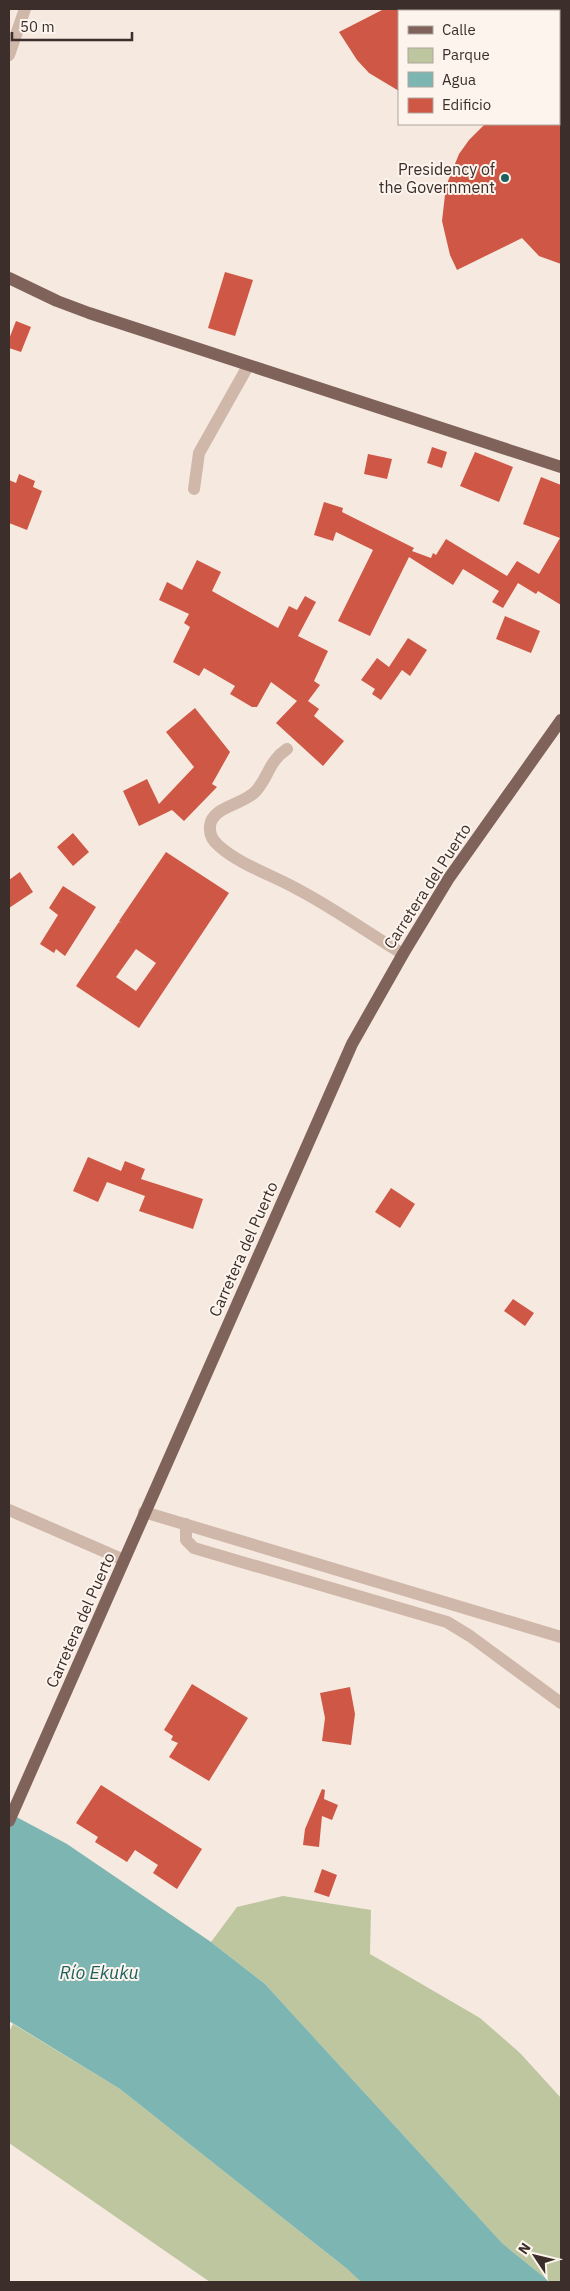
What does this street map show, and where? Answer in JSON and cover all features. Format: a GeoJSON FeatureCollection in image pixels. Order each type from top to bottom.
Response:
{"type":"FeatureCollection","features":[{"type":"Feature","properties":{"kind":"main road"},"geometry":{"type":"LineString","coordinates":[[9,278],[57,301],[89,313],[561,467]]}},
{"type":"Feature","properties":{"kind":"main road","name":"Carretera del Puerto"},"geometry":{"type":"LineString","coordinates":[[9,1821],[348,1053],[403,954],[449,878],[561,720]]}},
{"type":"Feature","properties":{"kind":"street"},"geometry":{"type":"LineString","coordinates":[[9,54],[25,9]]}},
{"type":"Feature","properties":{"kind":"street"},"geometry":{"type":"LineString","coordinates":[[194,489],[199,453],[248,366]]}},
{"type":"Feature","properties":{"kind":"street"},"geometry":{"type":"LineString","coordinates":[[287,749],[276,756],[257,790],[245,800],[220,811],[212,818],[210,828],[212,838],[220,848],[299,889],[403,954]]}},
{"type":"Feature","properties":{"kind":"street"},"geometry":{"type":"LineString","coordinates":[[9,1510],[124,1560]]}},
{"type":"Feature","properties":{"kind":"street"},"geometry":{"type":"LineString","coordinates":[[144,1512],[561,1637]]}},
{"type":"Feature","properties":{"kind":"street"},"geometry":{"type":"LineString","coordinates":[[186,1524],[186,1540],[194,1548],[447,1622],[470,1636],[561,1703]]}},
{"type":"Feature","properties":{"kind":"green space"},"geometry":{"type":"Polygon","coordinates":[[[283,1896],[371,1910],[370,1954],[480,2018],[520,2053],[561,2098],[561,2282],[550,2282],[502,2243],[265,1984],[211,1942],[237,1907],[283,1896]]]}},
{"type":"Feature","properties":{"kind":"green space"},"geometry":{"type":"Polygon","coordinates":[[[13,2024],[120,2089],[346,2268],[361,2282],[210,2282],[9,2143],[9,2032],[13,2024]]]}},
{"type":"Feature","properties":{"kind":"water","name":"Río Ekuku"},"geometry":{"type":"Polygon","coordinates":[[[9,1813],[67,1844],[211,1942],[265,1984],[502,2243],[550,2282],[361,2282],[346,2268],[120,2089],[9,2021],[9,1813]]]}},
{"type":"Feature","properties":{"kind":"building"},"geometry":{"type":"Polygon","coordinates":[[[384,9],[399,9],[398,90],[369,73],[357,60],[339,32],[384,9]]]}},
{"type":"Feature","properties":{"kind":"building","name":"Presidency of the Government"},"geometry":{"type":"Polygon","coordinates":[[[561,124],[561,264],[539,256],[522,238],[457,270],[450,255],[442,221],[446,186],[459,154],[469,140],[484,125],[561,124]]]}},
{"type":"Feature","properties":{"kind":"building"},"geometry":{"type":"Polygon","coordinates":[[[225,272],[253,280],[235,336],[208,328],[225,272]]]}},
{"type":"Feature","properties":{"kind":"building"},"geometry":{"type":"Polygon","coordinates":[[[16,321],[31,327],[21,352],[9,348],[9,339],[16,321]]]}},
{"type":"Feature","properties":{"kind":"building"},"geometry":{"type":"Polygon","coordinates":[[[432,447],[447,452],[442,468],[427,463],[432,447]]]}},
{"type":"Feature","properties":{"kind":"building"},"geometry":{"type":"Polygon","coordinates":[[[475,452],[513,467],[499,502],[460,486],[475,452]]]}},
{"type":"Feature","properties":{"kind":"building"},"geometry":{"type":"Polygon","coordinates":[[[368,454],[392,459],[387,479],[364,474],[368,454]]]}},
{"type":"Feature","properties":{"kind":"building"},"geometry":{"type":"Polygon","coordinates":[[[19,474],[35,481],[33,487],[42,491],[27,530],[9,523],[9,480],[16,483],[19,474]]]}},
{"type":"Feature","properties":{"kind":"building"},"geometry":{"type":"Polygon","coordinates":[[[541,477],[561,485],[561,605],[538,591],[536,594],[518,583],[503,608],[492,602],[499,591],[463,569],[453,585],[409,557],[370,636],[338,621],[373,550],[336,532],[333,541],[314,535],[324,502],[343,508],[342,512],[414,548],[412,551],[431,558],[433,553],[436,555],[446,539],[507,576],[517,561],[539,574],[560,538],[523,524],[541,477]]]}},
{"type":"Feature","properties":{"kind":"building"},"geometry":{"type":"Polygon","coordinates":[[[197,560],[221,572],[212,591],[278,628],[289,606],[297,610],[305,596],[316,602],[298,636],[328,651],[314,681],[320,685],[308,701],[319,709],[314,716],[344,741],[323,766],[276,723],[297,701],[271,682],[257,707],[252,707],[230,694],[235,686],[204,668],[199,676],[173,662],[190,627],[184,623],[189,614],[159,600],[167,582],[182,590],[197,560]]]}},
{"type":"Feature","properties":{"kind":"building"},"geometry":{"type":"Polygon","coordinates":[[[505,616],[540,631],[531,653],[496,639],[505,616]]]}},
{"type":"Feature","properties":{"kind":"building"},"geometry":{"type":"Polygon","coordinates":[[[408,638],[427,650],[410,676],[402,670],[381,700],[372,694],[375,689],[361,680],[377,658],[389,667],[408,638]]]}},
{"type":"Feature","properties":{"kind":"building"},"geometry":{"type":"Polygon","coordinates":[[[195,708],[230,752],[212,784],[217,787],[184,821],[172,810],[139,826],[123,791],[147,779],[159,804],[194,767],[166,732],[195,708]]]}},
{"type":"Feature","properties":{"kind":"building"},"geometry":{"type":"Polygon","coordinates":[[[73,833],[89,852],[73,866],[57,847],[73,833]]]}},
{"type":"Feature","properties":{"kind":"building"},"geometry":{"type":"Polygon","coordinates":[[[166,852],[229,893],[139,1028],[76,986],[119,922],[121,923],[119,921],[166,852]],[[136,949],[116,977],[136,991],[156,963],[136,949]]]}},
{"type":"Feature","properties":{"kind":"building"},"geometry":{"type":"Polygon","coordinates":[[[20,872],[33,892],[9,908],[9,880],[20,872]]]}},
{"type":"Feature","properties":{"kind":"building"},"geometry":{"type":"Polygon","coordinates":[[[63,886],[96,907],[65,956],[56,949],[54,953],[40,944],[58,915],[49,908],[63,886]]]}},
{"type":"Feature","properties":{"kind":"building"},"geometry":{"type":"Polygon","coordinates":[[[88,1157],[121,1171],[125,1161],[145,1169],[141,1179],[203,1199],[193,1229],[139,1211],[145,1196],[107,1182],[98,1202],[73,1191],[88,1157]]]}},
{"type":"Feature","properties":{"kind":"building"},"geometry":{"type":"Polygon","coordinates":[[[391,1188],[415,1204],[400,1228],[375,1212],[391,1188]]]}},
{"type":"Feature","properties":{"kind":"building"},"geometry":{"type":"Polygon","coordinates":[[[513,1299],[534,1313],[525,1326],[504,1311],[513,1299]]]}},
{"type":"Feature","properties":{"kind":"building"},"geometry":{"type":"Polygon","coordinates":[[[192,1684],[248,1718],[209,1781],[169,1757],[178,1743],[171,1740],[173,1736],[164,1730],[192,1684]]]}},
{"type":"Feature","properties":{"kind":"building"},"geometry":{"type":"Polygon","coordinates":[[[350,1687],[355,1714],[351,1745],[322,1741],[325,1718],[320,1693],[350,1687]]]}},
{"type":"Feature","properties":{"kind":"building"},"geometry":{"type":"Polygon","coordinates":[[[101,1785],[202,1849],[177,1889],[153,1873],[158,1865],[135,1850],[127,1862],[95,1842],[98,1837],[76,1823],[101,1785]]]}},
{"type":"Feature","properties":{"kind":"building"},"geometry":{"type":"Polygon","coordinates":[[[322,1789],[325,1790],[324,1799],[338,1805],[332,1820],[322,1816],[319,1847],[303,1845],[305,1829],[322,1789]]]}},
{"type":"Feature","properties":{"kind":"building"},"geometry":{"type":"Polygon","coordinates":[[[322,1869],[337,1875],[329,1897],[314,1892],[322,1869]]]}},
{"type":"Feature","properties":{"kind":"place","name":"Presidency of the Government"},"geometry":{"type":"Point","coordinates":[505,178]}}]}
